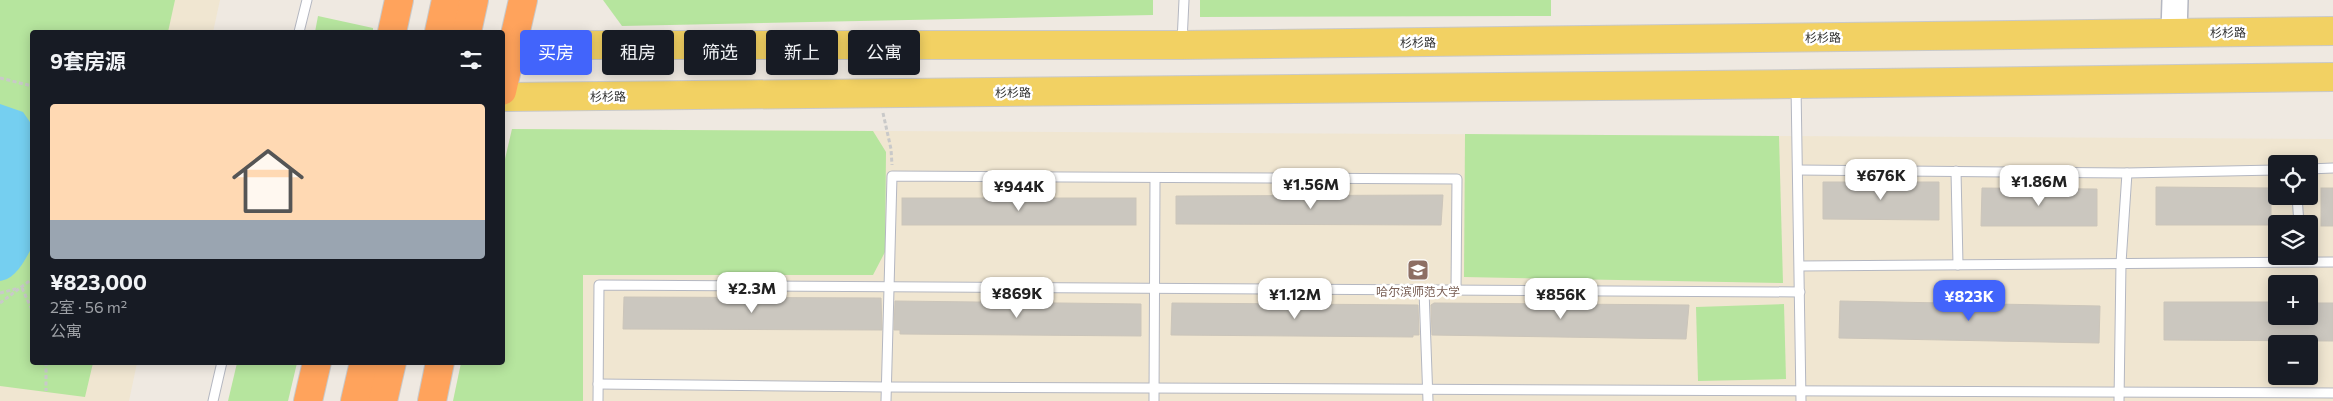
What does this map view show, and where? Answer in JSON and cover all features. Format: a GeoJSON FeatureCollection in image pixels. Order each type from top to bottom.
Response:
{"type":"FeatureCollection","features":[{"type":"Feature","properties":{"kind":"highway"},"geometry":{"type":"LineString","coordinates":[[395,30],[399,0]]}},
{"type":"Feature","properties":{"kind":"highway"},"geometry":{"type":"LineString","coordinates":[[439,30],[446,0]]}},
{"type":"Feature","properties":{"kind":"highway"},"geometry":{"type":"LineString","coordinates":[[467,30],[474,0]]}},
{"type":"Feature","properties":{"kind":"highway"},"geometry":{"type":"LineString","coordinates":[[505,68],[508,46],[523,0]]}},
{"type":"Feature","properties":{"kind":"highway"},"geometry":{"type":"LineString","coordinates":[[308,401],[316,365]]}},
{"type":"Feature","properties":{"kind":"highway"},"geometry":{"type":"LineString","coordinates":[[355,401],[363,365]]}},
{"type":"Feature","properties":{"kind":"highway"},"geometry":{"type":"LineString","coordinates":[[383,401],[391,365]]}},
{"type":"Feature","properties":{"kind":"highway"},"geometry":{"type":"LineString","coordinates":[[432,401],[439,365]]}},
{"type":"Feature","properties":{"kind":"main road","name":"杉杉路"},"geometry":{"type":"LineString","coordinates":[[508,46],[1182,44],[2333,31]]}},
{"type":"Feature","properties":{"kind":"main road","name":"杉杉路"},"geometry":{"type":"LineString","coordinates":[[505,97],[2333,77]]}},
{"type":"Feature","properties":{"kind":"street"},"geometry":{"type":"LineString","coordinates":[[2174,33],[2175,0]]}},
{"type":"Feature","properties":{"kind":"lane"},"geometry":{"type":"LineString","coordinates":[[300,30],[307,0]]}},
{"type":"Feature","properties":{"kind":"lane"},"geometry":{"type":"LineString","coordinates":[[1182,44],[1184,0]]}},
{"type":"Feature","properties":{"kind":"lane"},"geometry":{"type":"LineString","coordinates":[[1796,84],[1801,401]]}},
{"type":"Feature","properties":{"kind":"lane"},"geometry":{"type":"LineString","coordinates":[[2318,169],[2333,168]]}},
{"type":"Feature","properties":{"kind":"lane"},"geometry":{"type":"LineString","coordinates":[[1798,170],[2127,173],[2268,170]]}},
{"type":"Feature","properties":{"kind":"lane"},"geometry":{"type":"LineString","coordinates":[[1956,171],[1958,265]]}},
{"type":"Feature","properties":{"kind":"lane"},"geometry":{"type":"LineString","coordinates":[[2119,397],[2121,263],[2127,173]]}},
{"type":"Feature","properties":{"kind":"lane"},"geometry":{"type":"LineString","coordinates":[[886,401],[892,176],[1155,179],[1457,179],[1456,290]]}},
{"type":"Feature","properties":{"kind":"lane"},"geometry":{"type":"LineString","coordinates":[[1154,401],[1155,179]]}},
{"type":"Feature","properties":{"kind":"lane"},"geometry":{"type":"LineString","coordinates":[[1800,266],[2268,260]]}},
{"type":"Feature","properties":{"kind":"lane"},"geometry":{"type":"LineString","coordinates":[[2318,261],[2333,262]]}},
{"type":"Feature","properties":{"kind":"lane"},"geometry":{"type":"LineString","coordinates":[[598,401],[599,285],[1800,292]]}},
{"type":"Feature","properties":{"kind":"lane"},"geometry":{"type":"LineString","coordinates":[[1424,290],[1428,401]]}},
{"type":"Feature","properties":{"kind":"lane"},"geometry":{"type":"LineString","coordinates":[[213,401],[221,365]]}},
{"type":"Feature","properties":{"kind":"lane"},"geometry":{"type":"LineString","coordinates":[[598,384],[1801,391],[2119,397],[2333,393]]}},
{"type":"Feature","properties":{"kind":"path"},"geometry":{"type":"LineString","coordinates":[[0,78],[30,86]]}},
{"type":"Feature","properties":{"kind":"path"},"geometry":{"type":"LineString","coordinates":[[879,93],[891,149],[892,176]]}},
{"type":"Feature","properties":{"kind":"path"},"geometry":{"type":"LineString","coordinates":[[0,303],[30,281]]}},
{"type":"Feature","properties":{"kind":"path"},"geometry":{"type":"LineString","coordinates":[[0,292],[22,288]]}},
{"type":"Feature","properties":{"kind":"path"},"geometry":{"type":"LineString","coordinates":[[22,288],[30,306]]}},
{"type":"Feature","properties":{"kind":"path"},"geometry":{"type":"LineString","coordinates":[[46,365],[46,391]]}},
{"type":"Feature","properties":{"kind":"shaded area"},"geometry":{"type":"Polygon","coordinates":[[[0,0],[220,0],[213,30],[30,30],[30,365],[137,365],[129,401],[0,401],[0,0]]]}},
{"type":"Feature","properties":{"kind":"shaded area","name":"哈尔滨师范大学"},"geometry":{"type":"Polygon","coordinates":[[[512,129],[2333,139],[2333,401],[453,401],[461,365],[505,365],[505,159],[512,129]]]}},
{"type":"Feature","properties":{"kind":"green space"},"geometry":{"type":"Polygon","coordinates":[[[0,0],[175,0],[168,30],[30,30],[30,365],[93,365],[85,397],[0,386],[0,0]]]}},
{"type":"Feature","properties":{"kind":"green space"},"geometry":{"type":"Polygon","coordinates":[[[603,0],[1153,0],[1153,15],[622,26],[603,0]]]}},
{"type":"Feature","properties":{"kind":"green space"},"geometry":{"type":"Polygon","coordinates":[[[1200,0],[1551,0],[1551,16],[1200,17],[1200,0]]]}},
{"type":"Feature","properties":{"kind":"green space"},"geometry":{"type":"Polygon","coordinates":[[[318,16],[373,28],[373,30],[315,30],[318,16]]]}},
{"type":"Feature","properties":{"kind":"green space"},"geometry":{"type":"Polygon","coordinates":[[[512,129],[873,131],[886,152],[885,252],[873,275],[583,275],[583,401],[453,401],[461,365],[505,365],[505,159],[512,129]]]}},
{"type":"Feature","properties":{"kind":"green space"},"geometry":{"type":"Polygon","coordinates":[[[1465,134],[1779,136],[1783,283],[1464,277],[1465,134]]]}},
{"type":"Feature","properties":{"kind":"green space"},"geometry":{"type":"Polygon","coordinates":[[[1784,304],[1786,379],[1698,381],[1696,307],[1784,304]]]}},
{"type":"Feature","properties":{"kind":"green space"},"geometry":{"type":"Polygon","coordinates":[[[237,365],[297,365],[288,401],[228,401],[237,365]]]}},
{"type":"Feature","properties":{"kind":"water"},"geometry":{"type":"Polygon","coordinates":[[[0,104],[23,112],[30,122],[30,251],[15,273],[11,277],[0,281],[0,104]]]}},
{"type":"Feature","properties":{"kind":"building"},"geometry":{"type":"Polygon","coordinates":[[[1823,182],[1939,182],[1939,220],[1823,219],[1823,182]]]}},
{"type":"Feature","properties":{"kind":"building"},"geometry":{"type":"Polygon","coordinates":[[[2156,187],[2268,188],[2268,205],[2271,205],[2271,215],[2268,215],[2268,225],[2156,225],[2156,187]]]}},
{"type":"Feature","properties":{"kind":"building"},"geometry":{"type":"Polygon","coordinates":[[[1982,188],[2097,189],[2097,226],[1981,226],[1982,188]]]}},
{"type":"Feature","properties":{"kind":"building"},"geometry":{"type":"Polygon","coordinates":[[[2321,188],[2333,188],[2333,226],[2321,226],[2321,188]]]}},
{"type":"Feature","properties":{"kind":"building"},"geometry":{"type":"Polygon","coordinates":[[[1443,195],[1441,225],[1176,224],[1176,196],[1443,195]]]}},
{"type":"Feature","properties":{"kind":"building"},"geometry":{"type":"Polygon","coordinates":[[[902,198],[1136,198],[1136,225],[902,225],[902,198]]]}},
{"type":"Feature","properties":{"kind":"building"},"geometry":{"type":"Polygon","coordinates":[[[624,297],[881,298],[882,330],[623,329],[624,297]]]}},
{"type":"Feature","properties":{"kind":"building"},"geometry":{"type":"Polygon","coordinates":[[[895,301],[1141,304],[1141,336],[900,334],[900,330],[894,330],[895,301]]]}},
{"type":"Feature","properties":{"kind":"building"},"geometry":{"type":"Polygon","coordinates":[[[1840,301],[2100,306],[2099,343],[1839,338],[1840,301]]]}},
{"type":"Feature","properties":{"kind":"building"},"geometry":{"type":"Polygon","coordinates":[[[2164,302],[2268,302],[2268,325],[2318,325],[2318,303],[2333,303],[2333,341],[2318,341],[2318,335],[2268,335],[2268,341],[2164,340],[2164,302]]]}},
{"type":"Feature","properties":{"kind":"building"},"geometry":{"type":"Polygon","coordinates":[[[1172,303],[1418,305],[1419,335],[1413,335],[1413,337],[1171,335],[1172,303]]]}},
{"type":"Feature","properties":{"kind":"building"},"geometry":{"type":"Polygon","coordinates":[[[1434,303],[1689,305],[1686,339],[1432,335],[1431,305],[1434,303]]]}},
{"type":"Feature","properties":{"kind":"place","name":"哈尔滨师范大学"},"geometry":{"type":"Point","coordinates":[1418,270]}}]}
